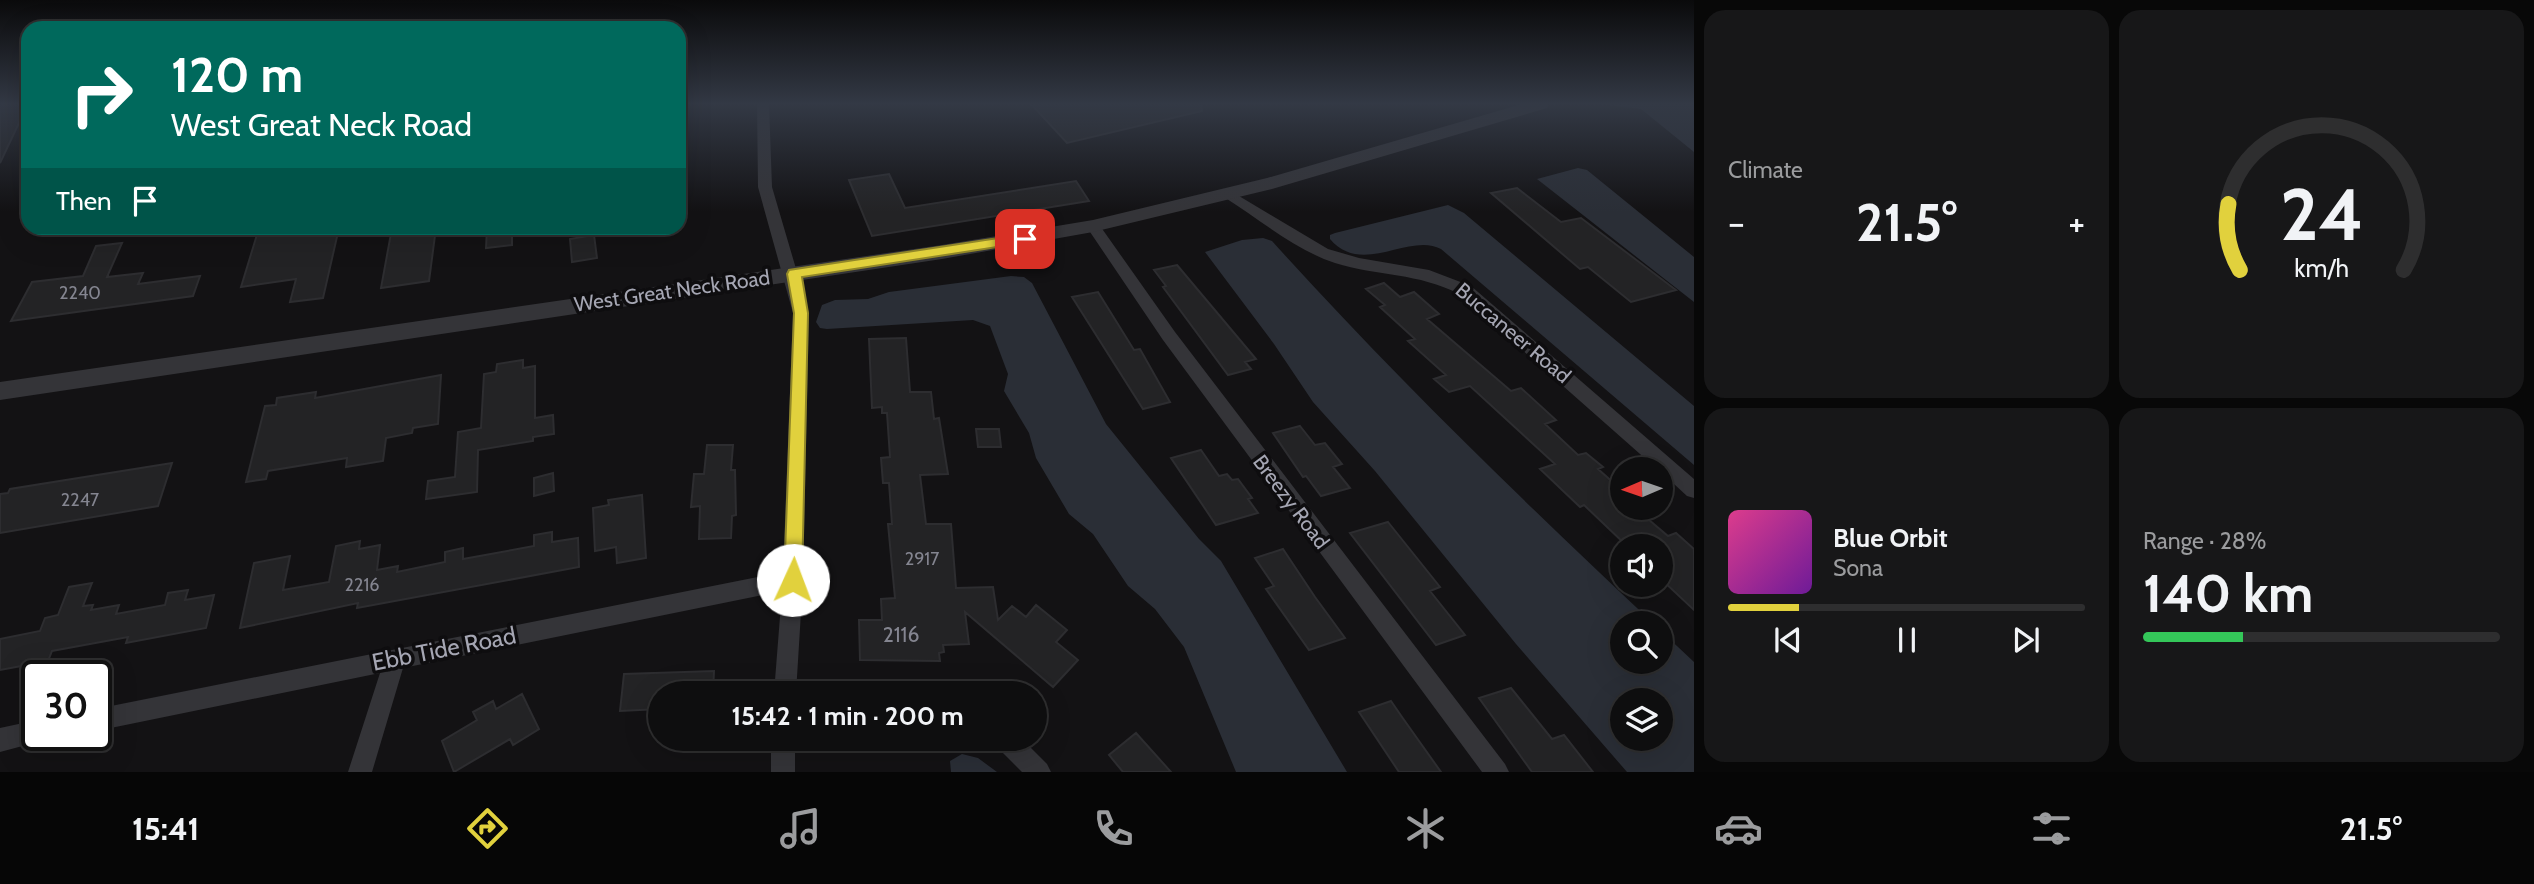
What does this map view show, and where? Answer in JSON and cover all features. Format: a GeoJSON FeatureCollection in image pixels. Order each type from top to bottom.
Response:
{"type":"FeatureCollection","features":[{"type":"Feature","properties":{"kind":"street"},"geometry":{"type":"LineString","coordinates":[[762,140],[765,187],[794,274],[801,313],[793,580],[786,681]]}},
{"type":"Feature","properties":{"kind":"street","name":"West Great Neck Road"},"geometry":{"type":"LineString","coordinates":[[0,391],[978,247],[1093,226],[1229,194],[1416,140]]}},
{"type":"Feature","properties":{"kind":"street","name":"Buccaneer Road"},"geometry":{"type":"LineString","coordinates":[[1229,194],[1323,253],[1339,260],[1357,265],[1415,270],[1449,281],[1465,290],[1694,490]]}},
{"type":"Feature","properties":{"kind":"street","name":"Breezy Road"},"geometry":{"type":"LineString","coordinates":[[1093,226],[1168,336],[1497,772]]}},
{"type":"Feature","properties":{"kind":"street","name":"Ebb Tide Road"},"geometry":{"type":"LineString","coordinates":[[112,717],[793,580]]}},
{"type":"Feature","properties":{"kind":"street"},"geometry":{"type":"LineString","coordinates":[[360,772],[395,659]]}},
{"type":"Feature","properties":{"kind":"street"},"geometry":{"type":"LineString","coordinates":[[0,740],[21,735]]}},
{"type":"Feature","properties":{"kind":"street"},"geometry":{"type":"LineString","coordinates":[[783,751],[783,772]]}},
{"type":"Feature","properties":{"kind":"street"},"geometry":{"type":"LineString","coordinates":[[1017,751],[1038,772]]}},
{"type":"Feature","properties":{"kind":"shaded area"},"geometry":{"type":"Polygon","coordinates":[[[1679,140],[1694,140],[1694,152],[1679,140]]]}},
{"type":"Feature","properties":{"kind":"shaded area"},"geometry":{"type":"Polygon","coordinates":[[[1578,168],[1587,170],[1694,257],[1694,302],[1537,179],[1578,168]]]}},
{"type":"Feature","properties":{"kind":"shaded area"},"geometry":{"type":"Polygon","coordinates":[[[1448,205],[1464,213],[1694,406],[1694,465],[1441,249],[1428,245],[1356,254],[1343,250],[1330,239],[1330,235],[1335,233],[1448,205]]]}},
{"type":"Feature","properties":{"kind":"shaded area"},"geometry":{"type":"Polygon","coordinates":[[[1263,238],[1272,241],[1458,436],[1610,582],[1610,597],[1626,597],[1640,611],[1610,611],[1610,674],[1673,674],[1673,642],[1694,662],[1694,772],[1627,772],[1516,644],[1375,471],[1313,402],[1274,344],[1205,252],[1242,240],[1263,238]]]}},
{"type":"Feature","properties":{"kind":"shaded area"},"geometry":{"type":"Polygon","coordinates":[[[1011,276],[1024,277],[1032,283],[1106,424],[1199,539],[1221,561],[1347,772],[1236,772],[1184,647],[1155,609],[1128,586],[1093,534],[1069,514],[1036,458],[1029,433],[1004,391],[1008,374],[990,326],[973,320],[827,329],[820,328],[816,322],[822,305],[835,300],[868,299],[889,292],[1011,276]]]}},
{"type":"Feature","properties":{"kind":"shaded area"},"geometry":{"type":"Polygon","coordinates":[[[962,754],[978,758],[997,772],[951,772],[950,761],[962,754]]]}},
{"type":"Feature","properties":{"kind":"building"},"geometry":{"type":"Polygon","coordinates":[[[0,140],[11,140],[0,163],[0,140]]]}},
{"type":"Feature","properties":{"kind":"building"},"geometry":{"type":"Polygon","coordinates":[[[889,174],[905,208],[1076,181],[1089,201],[872,236],[849,180],[889,174]]]}},
{"type":"Feature","properties":{"kind":"building"},"geometry":{"type":"Polygon","coordinates":[[[1517,188],[1561,222],[1581,218],[1676,290],[1631,302],[1588,267],[1580,269],[1491,193],[1517,188]]]}},
{"type":"Feature","properties":{"kind":"building"},"geometry":{"type":"Polygon","coordinates":[[[257,235],[337,235],[323,298],[290,302],[296,279],[241,287],[257,235]]]}},
{"type":"Feature","properties":{"kind":"building"},"geometry":{"type":"Polygon","coordinates":[[[391,235],[435,235],[429,281],[381,288],[391,235]]]}},
{"type":"Feature","properties":{"kind":"building"},"geometry":{"type":"Polygon","coordinates":[[[487,235],[512,235],[512,245],[486,248],[487,235]]]}},
{"type":"Feature","properties":{"kind":"building"},"geometry":{"type":"Polygon","coordinates":[[[594,235],[597,258],[572,262],[570,239],[594,235]]]}},
{"type":"Feature","properties":{"kind":"building"},"geometry":{"type":"Polygon","coordinates":[[[122,243],[107,277],[143,273],[138,284],[200,276],[193,296],[11,321],[32,282],[83,276],[96,246],[122,243]]]}},
{"type":"Feature","properties":{"kind":"building"},"geometry":{"type":"Polygon","coordinates":[[[1177,265],[1256,359],[1245,362],[1251,369],[1228,375],[1163,287],[1166,286],[1154,270],[1177,265]]]}},
{"type":"Feature","properties":{"kind":"building"},"geometry":{"type":"Polygon","coordinates":[[[1384,283],[1400,297],[1414,292],[1439,314],[1427,319],[1511,391],[1521,388],[1556,420],[1545,424],[1578,455],[1586,453],[1603,467],[1598,469],[1610,480],[1610,520],[1649,520],[1666,534],[1614,534],[1584,505],[1580,507],[1540,469],[1555,464],[1470,386],[1449,392],[1434,379],[1446,375],[1408,341],[1415,339],[1380,307],[1385,305],[1366,289],[1384,283]]]}},
{"type":"Feature","properties":{"kind":"building"},"geometry":{"type":"Polygon","coordinates":[[[1098,292],[1134,350],[1140,349],[1170,402],[1143,409],[1072,297],[1098,292]]]}},
{"type":"Feature","properties":{"kind":"building"},"geometry":{"type":"Polygon","coordinates":[[[906,338],[910,392],[931,392],[934,419],[939,418],[948,474],[920,475],[926,524],[951,524],[956,588],[993,587],[998,620],[1012,606],[1026,617],[1036,605],[1067,630],[1056,642],[1078,660],[1053,687],[965,612],[969,644],[943,645],[944,652],[939,653],[940,661],[860,660],[859,620],[882,620],[881,599],[895,598],[888,524],[892,524],[889,483],[883,483],[881,458],[890,457],[887,413],[882,413],[882,407],[872,408],[869,339],[906,338]]]}},
{"type":"Feature","properties":{"kind":"building"},"geometry":{"type":"Polygon","coordinates":[[[523,360],[523,368],[535,366],[535,418],[553,415],[554,434],[533,437],[533,441],[478,450],[477,492],[426,499],[428,481],[455,477],[458,432],[481,428],[484,374],[496,372],[497,364],[523,360]]]}},
{"type":"Feature","properties":{"kind":"building"},"geometry":{"type":"Polygon","coordinates":[[[441,375],[438,424],[413,428],[412,433],[386,438],[383,461],[346,467],[347,458],[268,471],[266,479],[246,482],[265,406],[276,405],[277,398],[316,392],[315,398],[441,375]]]}},
{"type":"Feature","properties":{"kind":"building"},"geometry":{"type":"Polygon","coordinates":[[[1300,426],[1315,445],[1325,443],[1342,464],[1333,467],[1350,488],[1321,496],[1306,476],[1303,477],[1273,433],[1300,426]]]}},
{"type":"Feature","properties":{"kind":"building"},"geometry":{"type":"Polygon","coordinates":[[[976,429],[999,429],[1001,447],[978,447],[976,429]]]}},
{"type":"Feature","properties":{"kind":"building"},"geometry":{"type":"Polygon","coordinates":[[[707,445],[733,445],[731,470],[735,470],[736,515],[732,516],[731,538],[699,539],[700,506],[691,507],[694,474],[704,474],[707,445]]]}},
{"type":"Feature","properties":{"kind":"building"},"geometry":{"type":"Polygon","coordinates":[[[1201,450],[1219,476],[1227,474],[1232,480],[1238,479],[1252,498],[1248,499],[1258,513],[1216,525],[1171,458],[1201,450]]]}},
{"type":"Feature","properties":{"kind":"building"},"geometry":{"type":"Polygon","coordinates":[[[172,463],[158,506],[0,533],[0,494],[8,493],[10,489],[172,463]]]}},
{"type":"Feature","properties":{"kind":"building"},"geometry":{"type":"Polygon","coordinates":[[[553,473],[554,491],[534,496],[534,478],[553,473]]]}},
{"type":"Feature","properties":{"kind":"building"},"geometry":{"type":"Polygon","coordinates":[[[642,495],[646,558],[617,563],[616,547],[595,551],[593,508],[609,505],[608,500],[642,495]]]}},
{"type":"Feature","properties":{"kind":"building"},"geometry":{"type":"Polygon","coordinates":[[[1388,522],[1440,587],[1430,591],[1465,635],[1436,645],[1350,533],[1388,522]]]}},
{"type":"Feature","properties":{"kind":"building"},"geometry":{"type":"Polygon","coordinates":[[[552,532],[552,542],[578,538],[579,567],[357,608],[358,603],[240,628],[254,563],[290,556],[283,590],[329,582],[336,546],[360,541],[359,549],[380,545],[377,570],[398,566],[397,572],[445,562],[445,552],[463,548],[463,559],[534,546],[534,535],[552,532]]]}},
{"type":"Feature","properties":{"kind":"building"},"geometry":{"type":"Polygon","coordinates":[[[1676,533],[1694,549],[1694,610],[1673,590],[1673,534],[1676,533]]]}},
{"type":"Feature","properties":{"kind":"building"},"geometry":{"type":"Polygon","coordinates":[[[1283,549],[1345,638],[1309,650],[1266,589],[1274,586],[1255,558],[1283,549]]]}},
{"type":"Feature","properties":{"kind":"building"},"geometry":{"type":"Polygon","coordinates":[[[92,583],[83,606],[93,605],[91,610],[119,605],[116,614],[165,605],[168,593],[188,590],[185,600],[214,595],[206,628],[126,643],[128,637],[52,651],[48,660],[21,660],[21,666],[0,670],[0,639],[40,631],[45,618],[58,615],[69,587],[92,583]]]}},
{"type":"Feature","properties":{"kind":"building"},"geometry":{"type":"Polygon","coordinates":[[[714,671],[714,681],[648,681],[648,710],[620,711],[624,674],[714,671]]]}},
{"type":"Feature","properties":{"kind":"building"},"geometry":{"type":"Polygon","coordinates":[[[1511,688],[1552,739],[1564,735],[1593,772],[1532,772],[1479,698],[1511,688]]]}},
{"type":"Feature","properties":{"kind":"building"},"geometry":{"type":"Polygon","coordinates":[[[522,694],[539,729],[513,745],[510,739],[454,772],[442,741],[477,720],[473,712],[493,701],[496,709],[522,694]]]}},
{"type":"Feature","properties":{"kind":"building"},"geometry":{"type":"Polygon","coordinates":[[[1391,701],[1441,772],[1399,772],[1359,712],[1391,701]]]}},
{"type":"Feature","properties":{"kind":"building"},"geometry":{"type":"Polygon","coordinates":[[[1136,733],[1171,772],[1123,772],[1109,755],[1136,733]]]}},
{"type":"Feature","properties":{"kind":"route"},"geometry":{"type":"LineString","coordinates":[[793,580],[801,313],[794,274],[1025,239]]}}]}
